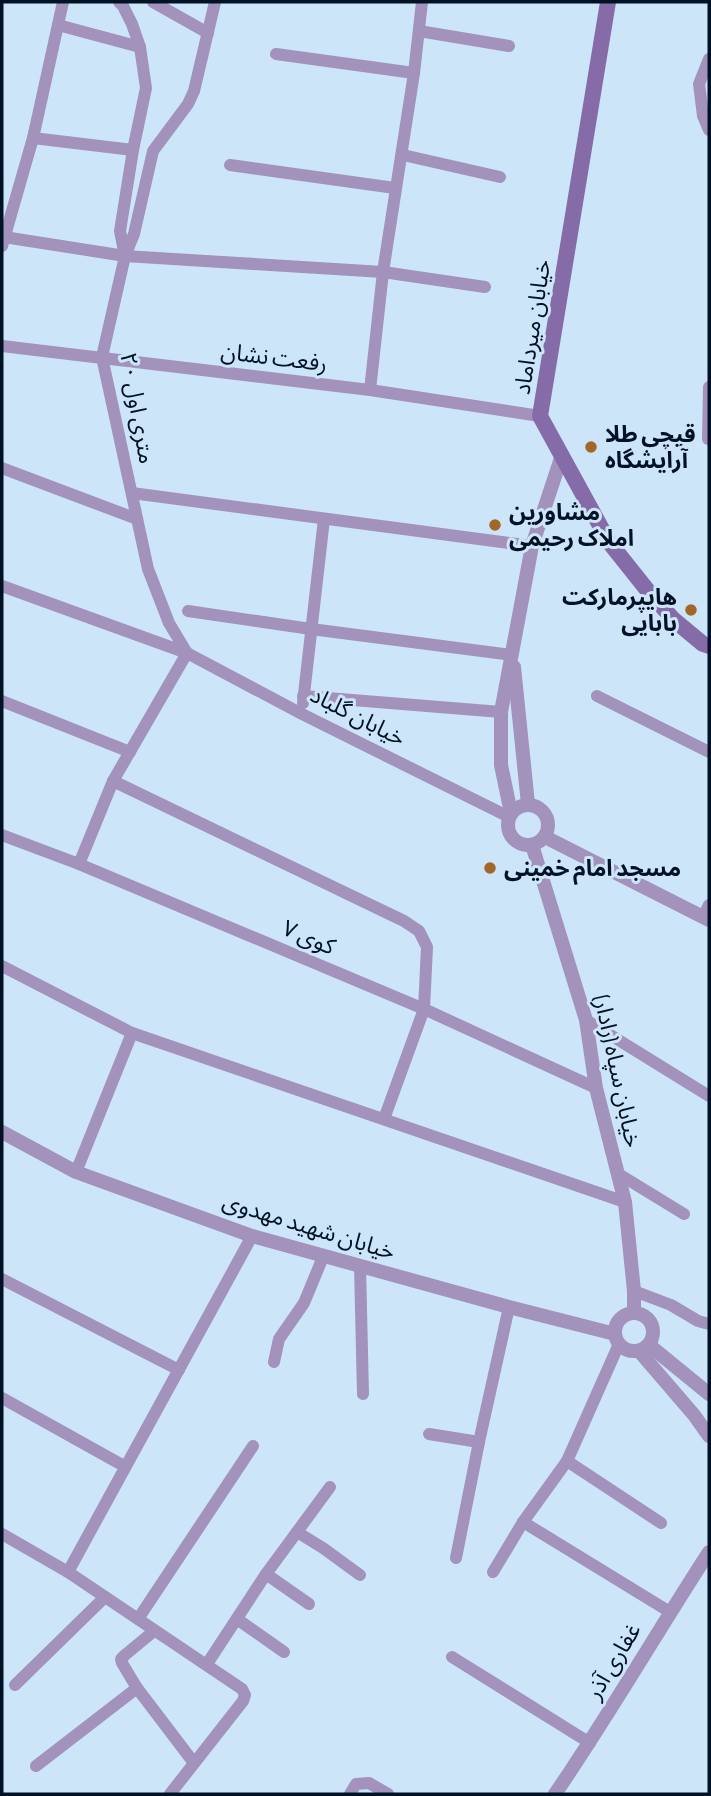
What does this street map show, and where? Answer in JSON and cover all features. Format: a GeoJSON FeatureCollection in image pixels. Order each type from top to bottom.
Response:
{"type":"FeatureCollection","features":[{"type":"Feature","properties":{"kind":"main road","name":"خیابان میرداماد"},"geometry":{"type":"LineString","coordinates":[[608,2],[540,416],[609,542],[674,620],[709,646]]}},
{"type":"Feature","properties":{"kind":"street"},"geometry":{"type":"LineString","coordinates":[[63,2],[33,138],[3,241],[125,256],[383,272],[485,287]]}},
{"type":"Feature","properties":{"kind":"street","name":"۲۰ متری اول"},"geometry":{"type":"LineString","coordinates":[[118,2],[132,24],[140,47],[146,88],[132,150],[120,231],[125,256],[102,358],[148,569],[169,623],[187,653]]}},
{"type":"Feature","properties":{"kind":"street"},"geometry":{"type":"LineString","coordinates":[[153,2],[208,33]]}},
{"type":"Feature","properties":{"kind":"street"},"geometry":{"type":"LineString","coordinates":[[125,256],[134,234],[153,151],[181,114],[194,91],[215,2]]}},
{"type":"Feature","properties":{"kind":"street"},"geometry":{"type":"LineString","coordinates":[[370,390],[383,272],[414,73],[422,2]]}},
{"type":"Feature","properties":{"kind":"street"},"geometry":{"type":"LineString","coordinates":[[58,25],[140,47]]}},
{"type":"Feature","properties":{"kind":"street"},"geometry":{"type":"LineString","coordinates":[[419,31],[509,46]]}},
{"type":"Feature","properties":{"kind":"street"},"geometry":{"type":"LineString","coordinates":[[276,54],[414,73]]}},
{"type":"Feature","properties":{"kind":"street"},"geometry":{"type":"LineString","coordinates":[[709,59],[699,83],[703,116],[709,130]]}},
{"type":"Feature","properties":{"kind":"street"},"geometry":{"type":"LineString","coordinates":[[33,138],[132,150]]}},
{"type":"Feature","properties":{"kind":"street"},"geometry":{"type":"LineString","coordinates":[[402,155],[500,177]]}},
{"type":"Feature","properties":{"kind":"street"},"geometry":{"type":"LineString","coordinates":[[230,165],[395,188]]}},
{"type":"Feature","properties":{"kind":"street","name":"رفعت نشان"},"geometry":{"type":"LineString","coordinates":[[2,346],[370,390],[540,416]]}},
{"type":"Feature","properties":{"kind":"street"},"geometry":{"type":"LineString","coordinates":[[708,439],[709,387]]}},
{"type":"Feature","properties":{"kind":"street"},"geometry":{"type":"LineString","coordinates":[[510,815],[519,806],[528,804],[543,812],[548,829],[538,841],[524,845],[515,842],[509,835],[507,826],[510,815],[501,765],[501,712],[532,546],[562,455]]}},
{"type":"Feature","properties":{"kind":"street"},"geometry":{"type":"LineString","coordinates":[[2,468],[137,519]]}},
{"type":"Feature","properties":{"kind":"street"},"geometry":{"type":"LineString","coordinates":[[132,493],[532,546]]}},
{"type":"Feature","properties":{"kind":"street"},"geometry":{"type":"LineString","coordinates":[[302,714],[324,519]]}},
{"type":"Feature","properties":{"kind":"street","name":"خیابان گلباد"},"geometry":{"type":"LineString","coordinates":[[2,586],[187,653],[302,714],[510,815]]}},
{"type":"Feature","properties":{"kind":"street"},"geometry":{"type":"LineString","coordinates":[[188,611],[512,655]]}},
{"type":"Feature","properties":{"kind":"street"},"geometry":{"type":"LineString","coordinates":[[79,864],[113,781],[187,653]]}},
{"type":"Feature","properties":{"kind":"street"},"geometry":{"type":"LineString","coordinates":[[512,655],[528,804]]}},
{"type":"Feature","properties":{"kind":"street"},"geometry":{"type":"LineString","coordinates":[[303,696],[501,712]]}},
{"type":"Feature","properties":{"kind":"street"},"geometry":{"type":"LineString","coordinates":[[597,696],[709,752]]}},
{"type":"Feature","properties":{"kind":"street"},"geometry":{"type":"LineString","coordinates":[[2,701],[130,752]]}},
{"type":"Feature","properties":{"kind":"street"},"geometry":{"type":"LineString","coordinates":[[113,781],[404,921],[419,931],[427,947],[424,1009],[384,1119]]}},
{"type":"Feature","properties":{"kind":"street","name":"کوی ۷"},"geometry":{"type":"LineString","coordinates":[[2,835],[79,864],[424,1009],[596,1088]]}},
{"type":"Feature","properties":{"kind":"street"},"geometry":{"type":"LineString","coordinates":[[538,841],[707,914]]}},
{"type":"Feature","properties":{"kind":"street","name":"خیابان سپاه (رادار)"},"geometry":{"type":"LineString","coordinates":[[538,841],[586,1020],[596,1088],[625,1202],[634,1312]]}},
{"type":"Feature","properties":{"kind":"street"},"geometry":{"type":"LineString","coordinates":[[2,966],[132,1033],[625,1202]]}},
{"type":"Feature","properties":{"kind":"street"},"geometry":{"type":"LineString","coordinates":[[586,1020],[709,1096]]}},
{"type":"Feature","properties":{"kind":"street"},"geometry":{"type":"LineString","coordinates":[[76,1172],[132,1033]]}},
{"type":"Feature","properties":{"kind":"street","name":"خیابان شهید مهدوی"},"geometry":{"type":"LineString","coordinates":[[2,1132],[76,1172],[252,1236],[617,1339]]}},
{"type":"Feature","properties":{"kind":"street"},"geometry":{"type":"LineString","coordinates":[[617,1173],[684,1214]]}},
{"type":"Feature","properties":{"kind":"street"},"geometry":{"type":"LineString","coordinates":[[68,1572],[252,1236]]}},
{"type":"Feature","properties":{"kind":"street"},"geometry":{"type":"LineString","coordinates":[[274,1362],[279,1339],[304,1303],[323,1257]]}},
{"type":"Feature","properties":{"kind":"street"},"geometry":{"type":"LineString","coordinates":[[360,1266],[363,1394]]}},
{"type":"Feature","properties":{"kind":"street"},"geometry":{"type":"LineString","coordinates":[[2,1279],[179,1370]]}},
{"type":"Feature","properties":{"kind":"street"},"geometry":{"type":"LineString","coordinates":[[634,1291],[709,1324]]}},
{"type":"Feature","properties":{"kind":"street"},"geometry":{"type":"LineString","coordinates":[[456,1558],[509,1307]]}},
{"type":"Feature","properties":{"kind":"street"},"geometry":{"type":"LineString","coordinates":[[493,1572],[523,1522],[566,1461],[617,1339],[615,1328],[622,1316],[634,1312],[650,1321],[653,1334],[644,1348]]}},
{"type":"Feature","properties":{"kind":"street"},"geometry":{"type":"LineString","coordinates":[[617,1339],[628,1350],[644,1348],[709,1394]]}},
{"type":"Feature","properties":{"kind":"street"},"geometry":{"type":"LineString","coordinates":[[644,1348],[709,1436]]}},
{"type":"Feature","properties":{"kind":"street"},"geometry":{"type":"LineString","coordinates":[[2,1398],[124,1466]]}},
{"type":"Feature","properties":{"kind":"street"},"geometry":{"type":"LineString","coordinates":[[429,1434],[479,1443]]}},
{"type":"Feature","properties":{"kind":"street"},"geometry":{"type":"LineString","coordinates":[[138,1619],[253,1446]]}},
{"type":"Feature","properties":{"kind":"street"},"geometry":{"type":"LineString","coordinates":[[566,1461],[661,1523]]}},
{"type":"Feature","properties":{"kind":"street"},"geometry":{"type":"LineString","coordinates":[[207,1664],[266,1574],[330,1487]]}},
{"type":"Feature","properties":{"kind":"street"},"geometry":{"type":"LineString","coordinates":[[523,1522],[670,1612]]}},
{"type":"Feature","properties":{"kind":"street"},"geometry":{"type":"LineString","coordinates":[[297,1532],[360,1575]]}},
{"type":"Feature","properties":{"kind":"street"},"geometry":{"type":"LineString","coordinates":[[2,1534],[68,1572],[242,1689],[245,1695],[243,1701],[170,1794]]}},
{"type":"Feature","properties":{"kind":"street","name":"غفاری آذر"},"geometry":{"type":"LineString","coordinates":[[555,1794],[590,1743],[709,1552]]}},
{"type":"Feature","properties":{"kind":"street"},"geometry":{"type":"LineString","coordinates":[[266,1574],[309,1604]]}},
{"type":"Feature","properties":{"kind":"street"},"geometry":{"type":"LineString","coordinates":[[15,1685],[105,1597]]}},
{"type":"Feature","properties":{"kind":"street"},"geometry":{"type":"LineString","coordinates":[[237,1619],[284,1652]]}},
{"type":"Feature","properties":{"kind":"street"},"geometry":{"type":"LineString","coordinates":[[154,1631],[121,1659],[137,1688],[194,1763]]}},
{"type":"Feature","properties":{"kind":"street"},"geometry":{"type":"LineString","coordinates":[[452,1657],[590,1743]]}},
{"type":"Feature","properties":{"kind":"street"},"geometry":{"type":"LineString","coordinates":[[36,1766],[137,1688]]}},
{"type":"Feature","properties":{"kind":"street"},"geometry":{"type":"LineString","coordinates":[[353,1789],[369,1783],[388,1794]]}},
{"type":"Feature","properties":{"kind":"place","name":"قیچی طلا آرایشگاه"},"geometry":{"type":"Point","coordinates":[591,447]}},
{"type":"Feature","properties":{"kind":"place","name":"مشاورین املاک رحیمی"},"geometry":{"type":"Point","coordinates":[495,525]}},
{"type":"Feature","properties":{"kind":"place","name":"هایپرمارکت بابایی"},"geometry":{"type":"Point","coordinates":[691,610]}},
{"type":"Feature","properties":{"kind":"place","name":"مسجد امام خمینی"},"geometry":{"type":"Point","coordinates":[490,868]}}]}
